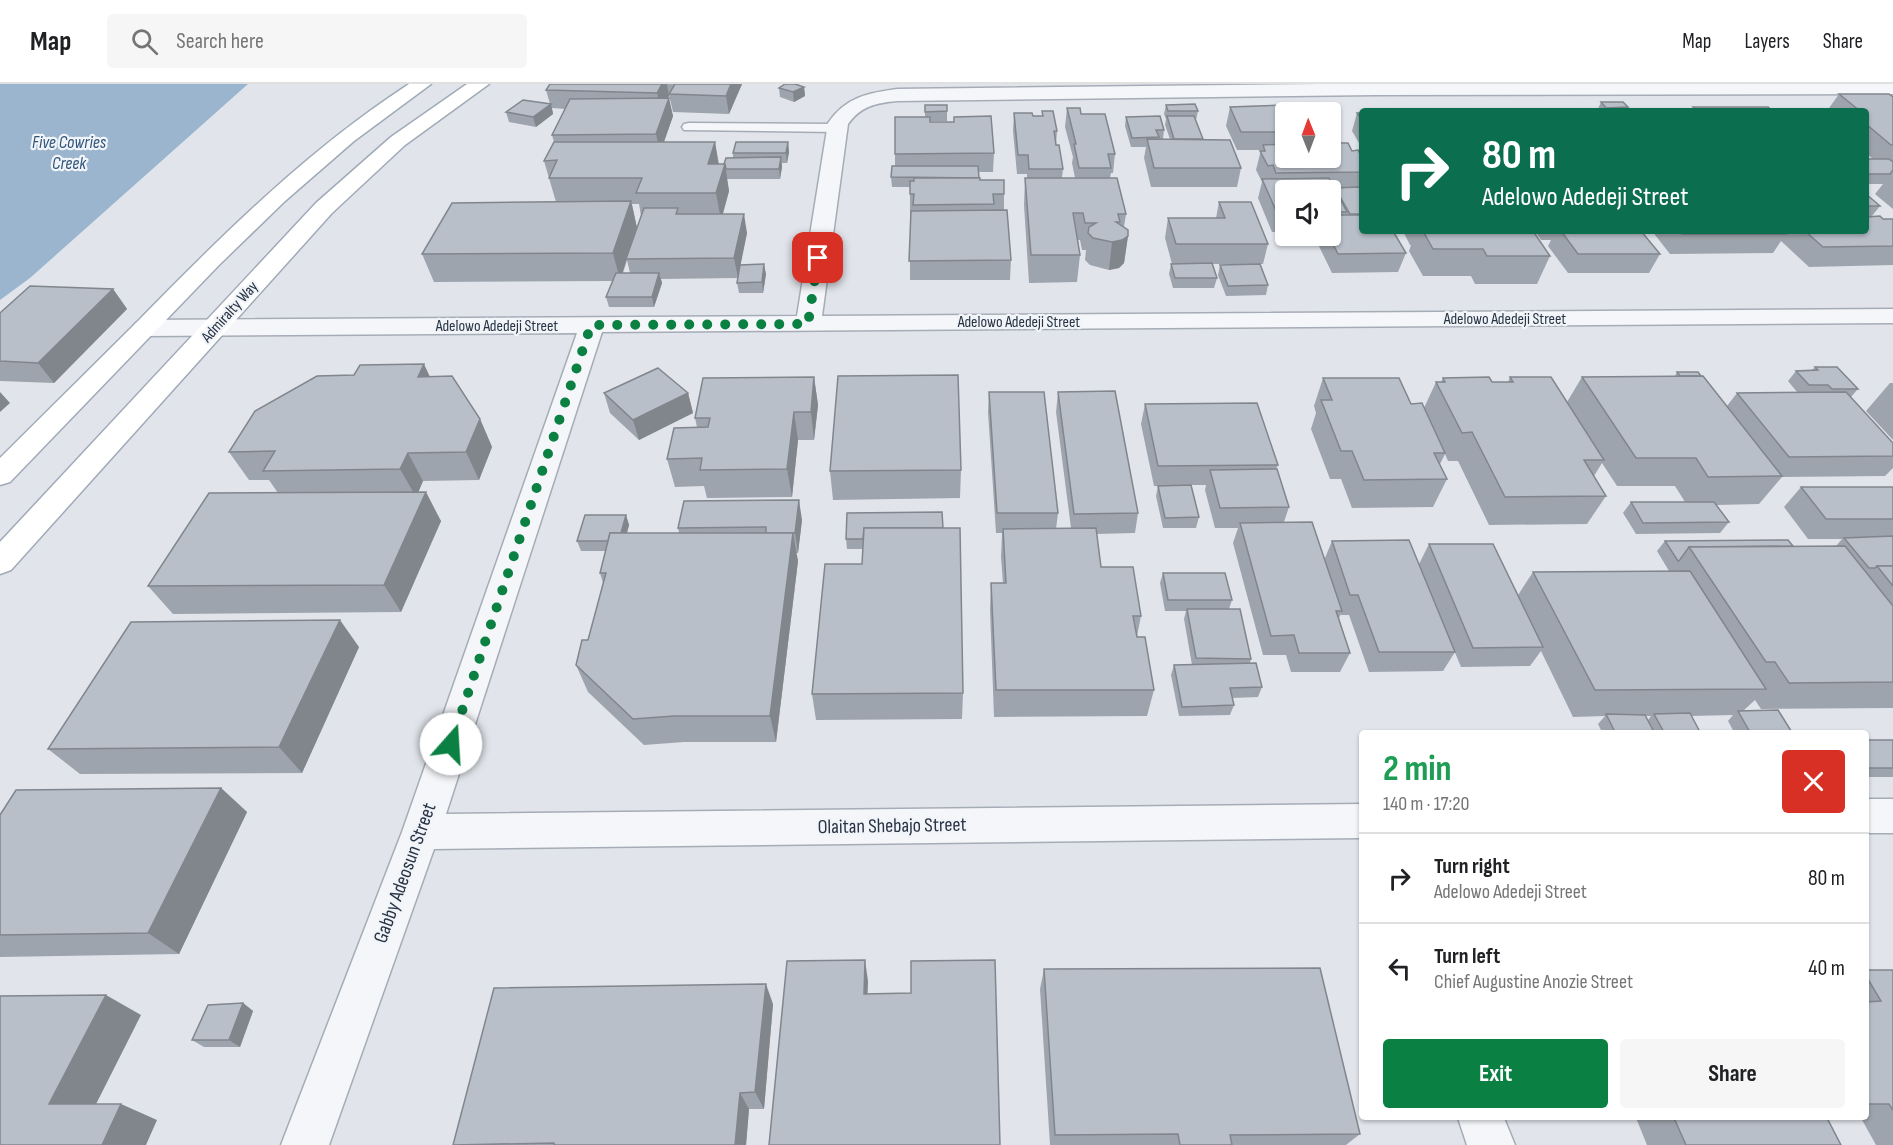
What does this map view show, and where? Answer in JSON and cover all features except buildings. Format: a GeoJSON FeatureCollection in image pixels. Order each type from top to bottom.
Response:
{"type":"FeatureCollection","features":[{"type":"Feature","properties":{"kind":"main road"},"geometry":{"type":"LineString","coordinates":[[0,475],[230,240],[296,177],[349,133],[422,84]]}},
{"type":"Feature","properties":{"kind":"main road","name":"Admiralty Way"},"geometry":{"type":"LineString","coordinates":[[0,562],[324,208],[370,163],[408,131],[480,84]]}},
{"type":"Feature","properties":{"kind":"street"},"geometry":{"type":"LineString","coordinates":[[808,324],[838,123],[849,108],[864,99],[986,89],[1374,86],[1893,88]]}},
{"type":"Feature","properties":{"kind":"street","name":"Adelowo Adedeji Street"},"geometry":{"type":"LineString","coordinates":[[145,328],[1893,316]]}},
{"type":"Feature","properties":{"kind":"street","name":"Gabby Adeosun Street"},"geometry":{"type":"LineString","coordinates":[[305,1145],[421,832],[591,325]]}},
{"type":"Feature","properties":{"kind":"street"},"geometry":{"type":"LineString","coordinates":[[1869,816],[1893,816]]}},
{"type":"Feature","properties":{"kind":"street","name":"Olaitan Shebajo Street"},"geometry":{"type":"LineString","coordinates":[[421,832],[1359,821]]}},
{"type":"Feature","properties":{"kind":"street"},"geometry":{"type":"LineString","coordinates":[[1482,1120],[1491,1145]]}},
{"type":"Feature","properties":{"kind":"lane"},"geometry":{"type":"LineString","coordinates":[[689,126],[837,128]]}},
{"type":"Feature","properties":{"kind":"water","name":"Five Cowries Creek"},"geometry":{"type":"Polygon","coordinates":[[[0,84],[248,84],[30,278],[0,300],[0,84]]]}},
{"type":"Feature","properties":{"kind":"route"},"geometry":{"type":"LineString","coordinates":[[451,744],[591,325],[808,324],[818,258]]}}]}
